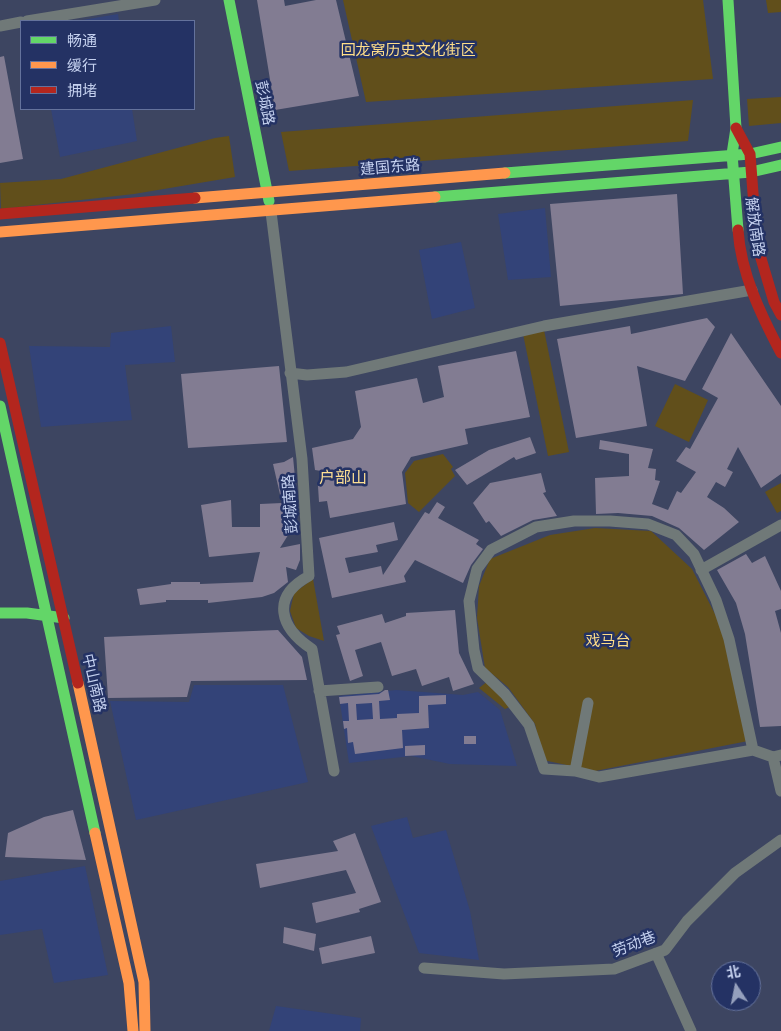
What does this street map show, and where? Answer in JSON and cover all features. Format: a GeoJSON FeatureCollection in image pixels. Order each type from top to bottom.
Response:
{"type":"FeatureCollection","features":[{"type":"Feature","properties":{"kind":"main road","name":"彭城路"},"geometry":{"type":"LineString","coordinates":[[229,0],[271,212]]}},
{"type":"Feature","properties":{"kind":"main road","name":"解放南路"},"geometry":{"type":"LineString","coordinates":[[728,0],[736,128],[732,154],[739,248],[758,308],[781,353]]}},
{"type":"Feature","properties":{"kind":"main road","name":"解放南路"},"geometry":{"type":"LineString","coordinates":[[736,128],[750,154],[757,245],[774,302],[781,315]]}},
{"type":"Feature","properties":{"kind":"main road","name":"建国东路"},"geometry":{"type":"LineString","coordinates":[[0,214],[750,154],[781,147]]}},
{"type":"Feature","properties":{"kind":"main road"},"geometry":{"type":"LineString","coordinates":[[0,232],[734,174],[781,165]]}},
{"type":"Feature","properties":{"kind":"main road","name":"中山南路"},"geometry":{"type":"LineString","coordinates":[[0,343],[64,618],[144,982],[145,1031]]}},
{"type":"Feature","properties":{"kind":"main road","name":"中山南路"},"geometry":{"type":"LineString","coordinates":[[0,406],[129,983],[133,1031]]}},
{"type":"Feature","properties":{"kind":"main road"},"geometry":{"type":"LineString","coordinates":[[0,613],[27,613],[64,618]]}},
{"type":"Feature","properties":{"kind":"street"},"geometry":{"type":"LineString","coordinates":[[33,20],[155,0]]}},
{"type":"Feature","properties":{"kind":"street"},"geometry":{"type":"LineString","coordinates":[[0,26],[20,22]]}},
{"type":"Feature","properties":{"kind":"street","name":"彭城南路"},"geometry":{"type":"LineString","coordinates":[[271,212],[307,514],[309,576],[291,589],[284,604],[283,616],[286,625],[297,639],[312,649],[334,771]]}},
{"type":"Feature","properties":{"kind":"street"},"geometry":{"type":"LineString","coordinates":[[290,373],[307,375],[346,372],[544,326],[752,290]]}},
{"type":"Feature","properties":{"kind":"street"},"geometry":{"type":"LineString","coordinates":[[753,750],[729,639],[716,600],[694,554],[676,535],[648,524],[610,521],[574,521],[536,527],[491,550],[477,568],[469,601],[474,650],[478,668],[505,694],[530,725],[544,769],[575,771],[599,777],[753,750],[777,756],[781,791]]}},
{"type":"Feature","properties":{"kind":"street"},"geometry":{"type":"LineString","coordinates":[[702,570],[781,525]]}},
{"type":"Feature","properties":{"kind":"street"},"geometry":{"type":"LineString","coordinates":[[319,691],[378,687]]}},
{"type":"Feature","properties":{"kind":"street"},"geometry":{"type":"LineString","coordinates":[[575,771],[588,703]]}},
{"type":"Feature","properties":{"kind":"street","name":"劳动巷"},"geometry":{"type":"LineString","coordinates":[[424,968],[504,974],[614,969],[665,950],[687,922],[735,873],[781,840]]}},
{"type":"Feature","properties":{"kind":"street"},"geometry":{"type":"LineString","coordinates":[[656,953],[691,1031]]}},
{"type":"Feature","properties":{"kind":"shaded area"},"geometry":{"type":"Polygon","coordinates":[[[118,14],[119,20],[82,20],[118,14]]]}},
{"type":"Feature","properties":{"kind":"shaded area"},"geometry":{"type":"Polygon","coordinates":[[[51,110],[132,110],[137,141],[60,157],[51,110]]]}},
{"type":"Feature","properties":{"kind":"shaded area"},"geometry":{"type":"Polygon","coordinates":[[[545,208],[551,277],[508,280],[498,214],[545,208]]]}},
{"type":"Feature","properties":{"kind":"shaded area"},"geometry":{"type":"Polygon","coordinates":[[[461,242],[475,308],[432,319],[419,250],[461,242]]]}},
{"type":"Feature","properties":{"kind":"shaded area"},"geometry":{"type":"Polygon","coordinates":[[[171,326],[175,362],[125,365],[132,420],[41,427],[29,346],[110,347],[111,333],[171,326]]]}},
{"type":"Feature","properties":{"kind":"shaded area"},"geometry":{"type":"Polygon","coordinates":[[[194,685],[283,685],[308,782],[136,820],[110,701],[189,702],[194,685]]]}},
{"type":"Feature","properties":{"kind":"shaded area"},"geometry":{"type":"Polygon","coordinates":[[[396,690],[463,695],[478,692],[500,710],[517,766],[450,764],[411,756],[349,763],[339,696],[396,690]]]}},
{"type":"Feature","properties":{"kind":"shaded area"},"geometry":{"type":"Polygon","coordinates":[[[407,817],[413,838],[446,830],[470,911],[479,960],[419,953],[371,826],[407,817]]]}},
{"type":"Feature","properties":{"kind":"shaded area"},"geometry":{"type":"Polygon","coordinates":[[[85,866],[108,975],[54,983],[42,929],[0,935],[0,881],[85,866]]]}},
{"type":"Feature","properties":{"kind":"shaded area"},"geometry":{"type":"Polygon","coordinates":[[[276,1006],[361,1018],[360,1031],[269,1031],[276,1006]]]}},
{"type":"Feature","properties":{"kind":"green space","name":"回龙窝历史文化街区"},"geometry":{"type":"Polygon","coordinates":[[[343,0],[703,0],[713,79],[366,102],[343,0]]]}},
{"type":"Feature","properties":{"kind":"green space"},"geometry":{"type":"Polygon","coordinates":[[[766,0],[781,0],[781,12],[768,13],[766,0]]]}},
{"type":"Feature","properties":{"kind":"green space"},"geometry":{"type":"Polygon","coordinates":[[[781,97],[781,123],[749,126],[747,99],[781,97]]]}},
{"type":"Feature","properties":{"kind":"green space"},"geometry":{"type":"Polygon","coordinates":[[[693,100],[688,141],[289,171],[281,132],[693,100]]]}},
{"type":"Feature","properties":{"kind":"green space"},"geometry":{"type":"Polygon","coordinates":[[[229,136],[235,177],[134,194],[1,209],[0,183],[61,179],[215,138],[229,136]]]}},
{"type":"Feature","properties":{"kind":"green space"},"geometry":{"type":"Polygon","coordinates":[[[544,330],[569,452],[548,456],[523,334],[544,330]]]}},
{"type":"Feature","properties":{"kind":"green space"},"geometry":{"type":"Polygon","coordinates":[[[675,384],[708,400],[689,442],[655,426],[675,384]]]}},
{"type":"Feature","properties":{"kind":"green space"},"geometry":{"type":"Polygon","coordinates":[[[443,454],[453,467],[451,469],[455,476],[419,512],[408,503],[405,473],[414,461],[443,454]]]}},
{"type":"Feature","properties":{"kind":"green space"},"geometry":{"type":"Polygon","coordinates":[[[781,483],[781,511],[777,513],[765,492],[781,483]]]}},
{"type":"Feature","properties":{"kind":"green space","name":"戏马台"},"geometry":{"type":"Polygon","coordinates":[[[595,528],[651,531],[692,569],[717,618],[730,659],[748,741],[595,771],[543,760],[535,724],[508,687],[485,668],[477,618],[479,586],[490,559],[550,535],[595,528]]]}},
{"type":"Feature","properties":{"kind":"green space"},"geometry":{"type":"Polygon","coordinates":[[[313,579],[324,641],[309,636],[296,628],[290,611],[294,593],[313,579]]]}},
{"type":"Feature","properties":{"kind":"green space"},"geometry":{"type":"Polygon","coordinates":[[[488,681],[512,706],[505,709],[479,688],[488,681]]]}},
{"type":"Feature","properties":{"kind":"building"},"geometry":{"type":"Polygon","coordinates":[[[257,0],[284,0],[285,6],[316,0],[336,0],[359,96],[275,110],[257,0]]]}},
{"type":"Feature","properties":{"kind":"building"},"geometry":{"type":"Polygon","coordinates":[[[4,56],[23,159],[0,163],[0,57],[4,56]]]}},
{"type":"Feature","properties":{"kind":"building"},"geometry":{"type":"Polygon","coordinates":[[[677,194],[683,294],[560,306],[550,204],[677,194]]]}},
{"type":"Feature","properties":{"kind":"building"},"geometry":{"type":"Polygon","coordinates":[[[707,318],[715,327],[685,381],[637,366],[647,426],[576,438],[557,339],[630,326],[631,334],[707,318]]]}},
{"type":"Feature","properties":{"kind":"building"},"geometry":{"type":"Polygon","coordinates":[[[731,333],[781,406],[781,474],[761,488],[738,447],[727,469],[733,472],[725,487],[716,482],[707,497],[724,508],[739,522],[704,550],[679,528],[652,516],[618,513],[596,514],[595,478],[629,476],[629,454],[599,449],[600,440],[653,449],[648,468],[656,469],[655,480],[660,481],[652,504],[668,510],[677,491],[681,493],[696,472],[676,461],[686,447],[690,449],[718,398],[702,389],[731,333]]]}},
{"type":"Feature","properties":{"kind":"building"},"geometry":{"type":"Polygon","coordinates":[[[516,351],[530,417],[465,429],[468,444],[411,457],[402,472],[406,504],[330,518],[327,501],[319,502],[318,486],[323,485],[321,471],[315,470],[312,448],[353,439],[361,427],[355,391],[417,378],[423,403],[444,397],[438,366],[516,351]]]}},
{"type":"Feature","properties":{"kind":"building"},"geometry":{"type":"Polygon","coordinates":[[[279,366],[287,442],[188,448],[181,374],[279,366]]]}},
{"type":"Feature","properties":{"kind":"building"},"geometry":{"type":"Polygon","coordinates":[[[530,437],[536,453],[516,460],[514,457],[467,485],[455,470],[489,450],[530,437]]]}},
{"type":"Feature","properties":{"kind":"building"},"geometry":{"type":"Polygon","coordinates":[[[293,457],[297,498],[289,499],[290,532],[280,548],[300,544],[300,560],[296,570],[286,567],[288,582],[274,593],[262,597],[208,603],[208,600],[166,600],[166,602],[140,605],[137,589],[171,584],[171,582],[200,582],[200,584],[253,582],[260,552],[209,557],[201,505],[231,500],[232,527],[260,527],[260,504],[282,503],[273,464],[284,462],[293,457]]]}},
{"type":"Feature","properties":{"kind":"building"},"geometry":{"type":"Polygon","coordinates":[[[541,473],[546,492],[543,493],[557,516],[533,520],[501,536],[489,521],[486,523],[473,503],[490,483],[541,473]]]}},
{"type":"Feature","properties":{"kind":"building"},"geometry":{"type":"Polygon","coordinates":[[[437,502],[445,507],[438,518],[479,540],[476,544],[483,549],[471,565],[463,583],[415,560],[404,576],[406,582],[332,598],[319,538],[394,522],[398,540],[376,545],[378,552],[345,558],[349,573],[381,566],[383,575],[425,512],[429,514],[437,502]]]}},
{"type":"Feature","properties":{"kind":"building"},"geometry":{"type":"Polygon","coordinates":[[[746,554],[752,563],[765,556],[781,591],[781,609],[775,611],[781,633],[781,726],[760,727],[745,634],[736,603],[717,570],[746,554]]]}},
{"type":"Feature","properties":{"kind":"building"},"geometry":{"type":"Polygon","coordinates":[[[455,610],[459,653],[474,684],[453,691],[449,677],[422,686],[416,669],[392,676],[381,642],[355,650],[363,676],[350,681],[336,635],[340,634],[337,626],[382,614],[385,623],[406,616],[406,613],[455,610]]]}},
{"type":"Feature","properties":{"kind":"building"},"geometry":{"type":"Polygon","coordinates":[[[278,630],[302,657],[307,680],[191,681],[187,697],[108,698],[104,637],[278,630]]]}},
{"type":"Feature","properties":{"kind":"building"},"geometry":{"type":"Polygon","coordinates":[[[388,690],[390,700],[379,701],[380,719],[397,718],[397,714],[419,713],[419,696],[446,695],[446,704],[428,705],[429,728],[402,730],[403,748],[355,754],[353,742],[348,743],[347,728],[344,729],[343,721],[349,721],[348,703],[340,704],[339,697],[379,694],[388,690]],[[372,703],[356,704],[357,720],[373,719],[372,703]]]}},
{"type":"Feature","properties":{"kind":"building"},"geometry":{"type":"Polygon","coordinates":[[[464,736],[476,736],[476,744],[464,744],[464,736]]]}},
{"type":"Feature","properties":{"kind":"building"},"geometry":{"type":"Polygon","coordinates":[[[425,745],[425,755],[405,756],[405,746],[425,745]]]}},
{"type":"Feature","properties":{"kind":"building"},"geometry":{"type":"Polygon","coordinates":[[[73,810],[86,860],[5,857],[8,833],[44,817],[73,810]]]}},
{"type":"Feature","properties":{"kind":"building"},"geometry":{"type":"Polygon","coordinates":[[[355,833],[381,902],[359,909],[360,912],[316,923],[312,903],[356,893],[346,870],[260,888],[256,864],[338,851],[333,841],[355,833]]]}},
{"type":"Feature","properties":{"kind":"building"},"geometry":{"type":"Polygon","coordinates":[[[284,927],[316,934],[314,951],[283,943],[284,927]]]}},
{"type":"Feature","properties":{"kind":"building"},"geometry":{"type":"Polygon","coordinates":[[[371,936],[375,953],[322,964],[319,948],[371,936]]]}},
{"type":"Feature","properties":{"kind":"traffic: fast"},"geometry":{"type":"LineString","coordinates":[[229,0],[269,201]]}},
{"type":"Feature","properties":{"kind":"traffic: fast"},"geometry":{"type":"LineString","coordinates":[[728,0],[736,128],[732,154],[738,230]]}},
{"type":"Feature","properties":{"kind":"traffic: fast"},"geometry":{"type":"LineString","coordinates":[[505,173],[750,154],[781,147]]}},
{"type":"Feature","properties":{"kind":"traffic: fast"},"geometry":{"type":"LineString","coordinates":[[435,197],[751,172],[781,165]]}},
{"type":"Feature","properties":{"kind":"traffic: fast"},"geometry":{"type":"LineString","coordinates":[[0,406],[95,833]]}},
{"type":"Feature","properties":{"kind":"traffic: fast"},"geometry":{"type":"LineString","coordinates":[[0,613],[27,613],[64,618]]}},
{"type":"Feature","properties":{"kind":"traffic: slow"},"geometry":{"type":"LineString","coordinates":[[195,198],[505,173]]}},
{"type":"Feature","properties":{"kind":"traffic: slow"},"geometry":{"type":"LineString","coordinates":[[0,232],[435,197]]}},
{"type":"Feature","properties":{"kind":"traffic: slow"},"geometry":{"type":"LineString","coordinates":[[78,683],[144,982],[145,1031]]}},
{"type":"Feature","properties":{"kind":"traffic: slow"},"geometry":{"type":"LineString","coordinates":[[95,833],[129,983],[133,1031]]}},
{"type":"Feature","properties":{"kind":"traffic: jam"},"geometry":{"type":"LineString","coordinates":[[736,128],[750,154],[757,245],[774,302],[781,315]]}},
{"type":"Feature","properties":{"kind":"traffic: jam"},"geometry":{"type":"LineString","coordinates":[[0,214],[195,198]]}},
{"type":"Feature","properties":{"kind":"traffic: jam"},"geometry":{"type":"LineString","coordinates":[[738,230],[743,262],[753,294],[781,353]]}},
{"type":"Feature","properties":{"kind":"traffic: jam"},"geometry":{"type":"LineString","coordinates":[[0,343],[78,683]]}},
{"type":"Feature","properties":{"kind":"district","name":"户部山"},"geometry":{"type":"Point","coordinates":[343,478]}}]}
